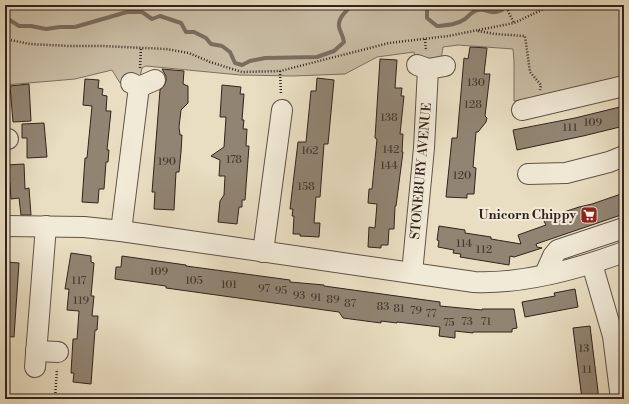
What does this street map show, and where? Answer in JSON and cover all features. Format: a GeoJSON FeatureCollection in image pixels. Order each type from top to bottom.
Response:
{"type":"FeatureCollection","features":[{"type":"Feature","properties":{"kind":"street","name":"STONEBURY AVENUE"},"geometry":{"type":"LineString","coordinates":[[412,272],[430,67]]}},
{"type":"Feature","properties":{"kind":"street"},"geometry":{"type":"LineString","coordinates":[[121,231],[141,83]]}},
{"type":"Feature","properties":{"kind":"street"},"geometry":{"type":"LineString","coordinates":[[531,108],[624,86]]}},
{"type":"Feature","properties":{"kind":"street"},"geometry":{"type":"LineString","coordinates":[[263,252],[282,107]]}},
{"type":"Feature","properties":{"kind":"street"},"geometry":{"type":"LineString","coordinates":[[528,174],[566,173],[609,162],[624,156]]}},
{"type":"Feature","properties":{"kind":"street"},"geometry":{"type":"LineString","coordinates":[[5,226],[84,227],[121,231],[474,282],[495,283],[592,264],[624,252]]}},
{"type":"Feature","properties":{"kind":"street"},"geometry":{"type":"LineString","coordinates":[[46,226],[36,359],[58,352]]}},
{"type":"Feature","properties":{"kind":"street"},"geometry":{"type":"LineString","coordinates":[[545,274],[553,256],[558,250],[624,228]]}},
{"type":"Feature","properties":{"kind":"street"},"geometry":{"type":"LineString","coordinates":[[592,264],[613,336],[622,389]]}},
{"type":"Feature","properties":{"kind":"path"},"geometry":{"type":"LineString","coordinates":[[505,5],[514,23]]}},
{"type":"Feature","properties":{"kind":"path"},"geometry":{"type":"LineString","coordinates":[[5,39],[30,44],[166,49],[189,53],[210,62],[242,72],[280,71],[389,43],[448,36],[514,23],[552,5]]}},
{"type":"Feature","properties":{"kind":"path"},"geometry":{"type":"LineString","coordinates":[[476,30],[495,34],[525,36],[530,72],[541,85],[531,108]]}},
{"type":"Feature","properties":{"kind":"path"},"geometry":{"type":"LineString","coordinates":[[280,71],[282,107]]}},
{"type":"Feature","properties":{"kind":"path"},"geometry":{"type":"LineString","coordinates":[[56,399],[58,352]]}},
{"type":"Feature","properties":{"kind":"shaded area"},"geometry":{"type":"Polygon","coordinates":[[[5,5],[624,5],[624,76],[581,90],[514,101],[513,49],[458,45],[443,47],[441,59],[415,59],[414,52],[377,57],[345,74],[293,76],[240,75],[146,66],[142,68],[140,77],[120,83],[112,70],[75,79],[5,85],[5,5]]]}},
{"type":"Feature","properties":{"kind":"building"},"geometry":{"type":"Polygon","coordinates":[[[470,47],[487,48],[484,74],[490,74],[485,116],[487,118],[486,122],[478,132],[476,132],[473,167],[476,168],[474,194],[467,194],[467,198],[446,197],[452,138],[457,138],[464,58],[468,59],[470,47]]]}},
{"type":"Feature","properties":{"kind":"building"},"geometry":{"type":"Polygon","coordinates":[[[380,59],[397,60],[395,88],[402,88],[401,96],[404,96],[400,134],[403,134],[403,152],[395,206],[394,229],[389,229],[388,245],[381,245],[381,248],[368,247],[369,227],[375,228],[377,204],[368,203],[369,189],[372,189],[377,139],[375,138],[380,59]]]}},
{"type":"Feature","properties":{"kind":"building"},"geometry":{"type":"Polygon","coordinates":[[[162,69],[184,71],[183,84],[188,86],[188,103],[181,110],[179,127],[180,135],[182,135],[181,152],[179,172],[176,172],[174,210],[154,209],[155,192],[152,192],[160,90],[166,81],[166,76],[162,69]]]}},
{"type":"Feature","properties":{"kind":"building"},"geometry":{"type":"Polygon","coordinates":[[[317,78],[334,80],[328,144],[324,144],[320,197],[316,197],[314,223],[320,223],[319,237],[293,234],[294,216],[292,216],[293,209],[290,209],[298,142],[306,142],[311,91],[316,91],[317,78]]]}},
{"type":"Feature","properties":{"kind":"building"},"geometry":{"type":"Polygon","coordinates":[[[85,79],[99,80],[98,88],[103,89],[102,95],[107,96],[106,111],[111,111],[107,150],[109,150],[108,162],[106,162],[104,189],[99,189],[98,203],[82,202],[85,158],[87,158],[92,106],[83,105],[85,79]]]}},
{"type":"Feature","properties":{"kind":"building"},"geometry":{"type":"Polygon","coordinates":[[[29,84],[31,121],[13,122],[10,86],[29,84]]]}},
{"type":"Feature","properties":{"kind":"building"},"geometry":{"type":"Polygon","coordinates":[[[222,85],[241,87],[240,94],[244,94],[242,120],[244,120],[243,129],[247,129],[246,146],[249,146],[245,200],[242,200],[242,207],[239,207],[237,224],[218,222],[220,201],[224,195],[225,176],[219,176],[220,160],[211,156],[224,147],[226,117],[220,117],[222,85]]]}},
{"type":"Feature","properties":{"kind":"building"},"geometry":{"type":"Polygon","coordinates":[[[624,106],[624,126],[517,150],[513,130],[575,118],[624,106]]]}},
{"type":"Feature","properties":{"kind":"building"},"geometry":{"type":"Polygon","coordinates":[[[44,123],[47,157],[27,158],[27,138],[22,138],[22,124],[44,123]]]}},
{"type":"Feature","properties":{"kind":"building"},"geometry":{"type":"Polygon","coordinates":[[[24,164],[25,189],[29,188],[31,215],[21,215],[19,198],[11,199],[10,183],[7,183],[6,165],[24,164]]]}},
{"type":"Feature","properties":{"kind":"building"},"geometry":{"type":"Polygon","coordinates":[[[624,193],[624,214],[536,244],[537,247],[542,248],[514,257],[510,256],[509,265],[460,257],[461,254],[453,253],[454,250],[438,247],[439,241],[437,240],[439,226],[465,230],[465,233],[521,244],[518,235],[546,225],[543,219],[624,193]]]}},
{"type":"Feature","properties":{"kind":"building"},"geometry":{"type":"Polygon","coordinates":[[[71,253],[91,256],[91,262],[94,263],[91,296],[94,296],[92,316],[98,316],[97,330],[95,330],[91,384],[73,382],[74,373],[71,373],[73,339],[77,339],[79,311],[67,310],[69,289],[65,289],[71,253]]]}},
{"type":"Feature","properties":{"kind":"building"},"geometry":{"type":"Polygon","coordinates":[[[122,256],[290,280],[290,282],[324,285],[440,302],[440,306],[482,310],[514,309],[517,328],[512,329],[512,332],[473,333],[455,331],[455,338],[439,336],[440,327],[397,322],[381,321],[381,323],[343,318],[339,312],[166,288],[166,286],[115,279],[116,267],[121,267],[122,256]]]}},
{"type":"Feature","properties":{"kind":"building"},"geometry":{"type":"Polygon","coordinates":[[[5,262],[19,263],[14,337],[5,336],[5,262]]]}},
{"type":"Feature","properties":{"kind":"building"},"geometry":{"type":"Polygon","coordinates":[[[575,289],[578,307],[525,317],[522,302],[555,296],[554,293],[575,289]]]}},
{"type":"Feature","properties":{"kind":"building"},"geometry":{"type":"Polygon","coordinates":[[[590,326],[598,399],[582,399],[573,328],[590,326]]]}},
{"type":"Feature","properties":{"kind":"waterway"},"geometry":{"type":"LineString","coordinates":[[5,17],[19,26],[31,26],[46,29],[75,27],[127,12],[142,12],[152,19],[160,16],[181,23],[186,32],[194,32],[206,38],[211,44],[222,46],[230,52],[235,63],[242,65],[250,61],[265,58],[317,57],[334,51],[344,42],[339,28],[341,17],[354,5]]}},
{"type":"Feature","properties":{"kind":"waterway"},"geometry":{"type":"LineString","coordinates":[[427,5],[427,18],[437,26],[458,22],[465,19],[474,11],[478,10],[498,12],[502,10],[503,5]]}},
{"type":"Feature","properties":{"kind":"place","name":"Unicorn Chippy"},"geometry":{"type":"Point","coordinates":[589,215]}}]}
